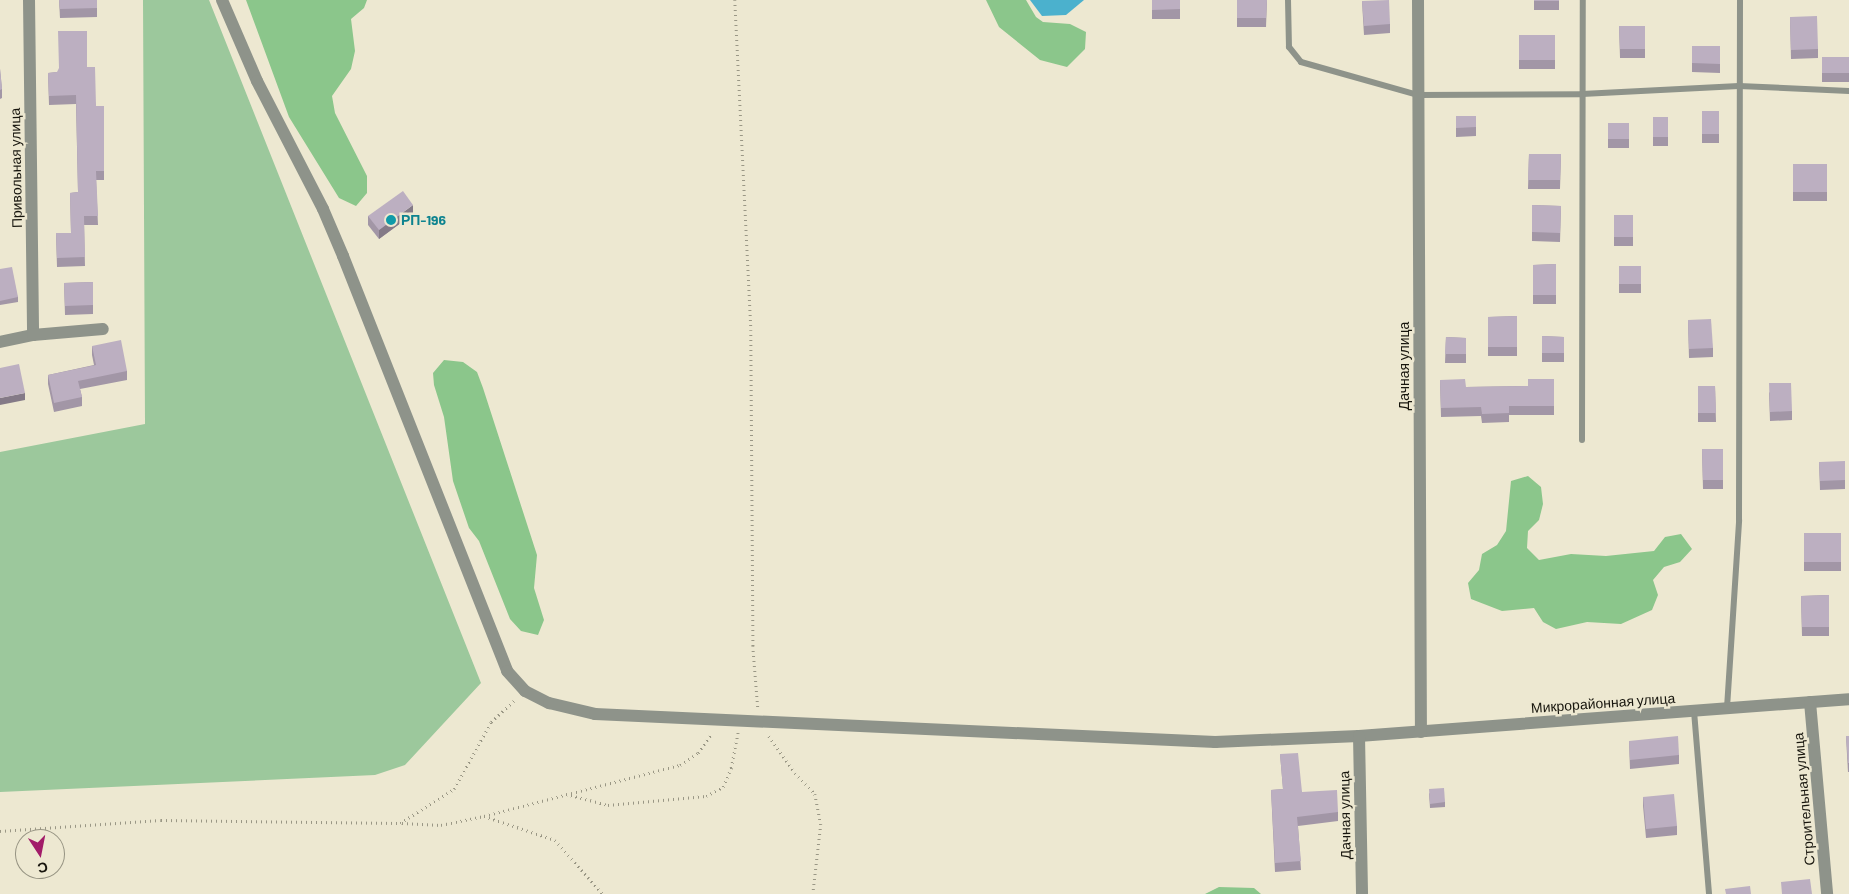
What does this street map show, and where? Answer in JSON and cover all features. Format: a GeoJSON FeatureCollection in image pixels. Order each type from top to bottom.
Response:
{"type":"FeatureCollection","features":[{"type":"Feature","properties":{"kind":"street","name":"Привольная улица"},"geometry":{"type":"LineString","coordinates":[[29,0],[34,335]]}},
{"type":"Feature","properties":{"kind":"street"},"geometry":{"type":"LineString","coordinates":[[222,0],[257,81],[343,256],[504,663],[525,691]]}},
{"type":"Feature","properties":{"kind":"street","name":"Дачная улица"},"geometry":{"type":"LineString","coordinates":[[1418,0],[1421,732]]}},
{"type":"Feature","properties":{"kind":"street"},"geometry":{"type":"LineString","coordinates":[[0,342],[34,335],[103,329]]}},
{"type":"Feature","properties":{"kind":"street","name":"Микрорайонная улица"},"geometry":{"type":"LineString","coordinates":[[525,691],[549,703],[594,714],[1078,735],[1178,742],[1359,736],[1849,699]]}},
{"type":"Feature","properties":{"kind":"street","name":"Строительная улица"},"geometry":{"type":"LineString","coordinates":[[1810,702],[1827,894]]}},
{"type":"Feature","properties":{"kind":"street","name":"Дачная улица"},"geometry":{"type":"LineString","coordinates":[[1359,736],[1362,894]]}},
{"type":"Feature","properties":{"kind":"lane"},"geometry":{"type":"LineString","coordinates":[[1288,0],[1289,47],[1300,62],[1418,96],[1582,94],[1740,86],[1849,90]]}},
{"type":"Feature","properties":{"kind":"lane"},"geometry":{"type":"LineString","coordinates":[[1582,440],[1583,0]]}},
{"type":"Feature","properties":{"kind":"lane"},"geometry":{"type":"LineString","coordinates":[[1727,708],[1739,520],[1740,0]]}},
{"type":"Feature","properties":{"kind":"lane"},"geometry":{"type":"LineString","coordinates":[[1694,711],[1709,894]]}},
{"type":"Feature","properties":{"kind":"path"},"geometry":{"type":"LineString","coordinates":[[735,0],[751,330],[753,646],[759,721],[787,764],[815,794],[821,824],[814,894]]}},
{"type":"Feature","properties":{"kind":"path"},"geometry":{"type":"LineString","coordinates":[[400,823],[454,789],[491,722],[525,691]]}},
{"type":"Feature","properties":{"kind":"path"},"geometry":{"type":"LineString","coordinates":[[0,831],[161,820],[441,825],[484,816],[680,765],[698,753],[721,720]]}},
{"type":"Feature","properties":{"kind":"path"},"geometry":{"type":"LineString","coordinates":[[565,794],[608,805],[706,796],[723,787],[731,768],[740,720]]}},
{"type":"Feature","properties":{"kind":"path"},"geometry":{"type":"LineString","coordinates":[[484,816],[555,840],[603,894]]}},
{"type":"Feature","properties":{"kind":"green space"},"geometry":{"type":"Polygon","coordinates":[[[143,0],[209,0],[481,683],[405,765],[375,775],[0,792],[0,452],[145,424],[143,0]]]}},
{"type":"Feature","properties":{"kind":"green space"},"geometry":{"type":"Polygon","coordinates":[[[246,0],[367,0],[364,8],[351,19],[355,51],[351,69],[332,96],[335,113],[367,176],[367,193],[356,206],[339,198],[289,117],[246,0]]]}},
{"type":"Feature","properties":{"kind":"green space"},"geometry":{"type":"Polygon","coordinates":[[[986,0],[1026,0],[1036,17],[1043,22],[1070,24],[1086,32],[1085,49],[1067,67],[1040,60],[999,27],[986,0]]]}},
{"type":"Feature","properties":{"kind":"green space"},"geometry":{"type":"Polygon","coordinates":[[[444,360],[463,362],[477,372],[483,388],[537,555],[534,588],[544,620],[538,635],[521,631],[510,619],[479,541],[469,528],[453,481],[444,417],[434,385],[433,373],[444,360]]]}},
{"type":"Feature","properties":{"kind":"green space"},"geometry":{"type":"Polygon","coordinates":[[[1528,476],[1541,487],[1543,504],[1539,520],[1528,531],[1527,548],[1539,560],[1571,554],[1606,556],[1654,551],[1665,537],[1681,534],[1692,549],[1680,562],[1664,567],[1653,580],[1658,595],[1652,610],[1621,624],[1587,622],[1556,629],[1543,622],[1534,608],[1502,611],[1471,599],[1468,583],[1479,570],[1482,554],[1497,545],[1506,531],[1511,481],[1528,476]]]}},
{"type":"Feature","properties":{"kind":"green space"},"geometry":{"type":"Polygon","coordinates":[[[1219,887],[1254,888],[1261,894],[1205,894],[1219,887]]]}},
{"type":"Feature","properties":{"kind":"water"},"geometry":{"type":"Polygon","coordinates":[[[1030,0],[1084,0],[1066,15],[1042,16],[1030,0]]]}},
{"type":"Feature","properties":{"kind":"building"},"geometry":{"type":"Polygon","coordinates":[[[59,0],[97,0],[97,8],[60,9],[59,0]]]}},
{"type":"Feature","properties":{"kind":"building"},"geometry":{"type":"Polygon","coordinates":[[[1152,0],[1180,0],[1180,9],[1152,10],[1152,0]]]}},
{"type":"Feature","properties":{"kind":"building"},"geometry":{"type":"Polygon","coordinates":[[[1237,0],[1267,0],[1266,18],[1237,18],[1237,0]]]}},
{"type":"Feature","properties":{"kind":"building"},"geometry":{"type":"Polygon","coordinates":[[[1389,0],[1390,24],[1364,26],[1362,1],[1389,0]]]}},
{"type":"Feature","properties":{"kind":"building"},"geometry":{"type":"Polygon","coordinates":[[[1559,0],[1559,1],[1534,1],[1559,0]]]}},
{"type":"Feature","properties":{"kind":"building"},"geometry":{"type":"Polygon","coordinates":[[[1817,16],[1818,49],[1791,50],[1790,17],[1817,16]]]}},
{"type":"Feature","properties":{"kind":"building"},"geometry":{"type":"Polygon","coordinates":[[[1619,26],[1645,26],[1645,49],[1620,49],[1619,26]]]}},
{"type":"Feature","properties":{"kind":"building"},"geometry":{"type":"Polygon","coordinates":[[[58,31],[87,31],[87,67],[95,67],[96,106],[104,106],[104,171],[96,171],[98,216],[84,216],[85,257],[57,258],[56,233],[71,233],[70,193],[78,192],[76,95],[49,96],[48,73],[57,72],[59,68],[58,31]]]}},
{"type":"Feature","properties":{"kind":"building"},"geometry":{"type":"Polygon","coordinates":[[[1519,35],[1555,35],[1555,60],[1519,60],[1519,35]]]}},
{"type":"Feature","properties":{"kind":"building"},"geometry":{"type":"Polygon","coordinates":[[[1692,46],[1720,46],[1720,64],[1692,63],[1692,46]]]}},
{"type":"Feature","properties":{"kind":"building"},"geometry":{"type":"Polygon","coordinates":[[[1822,57],[1849,57],[1849,73],[1822,73],[1822,57]]]}},
{"type":"Feature","properties":{"kind":"building"},"geometry":{"type":"Polygon","coordinates":[[[0,69],[2,89],[0,90],[0,69]]]}},
{"type":"Feature","properties":{"kind":"building"},"geometry":{"type":"Polygon","coordinates":[[[1702,111],[1719,111],[1719,134],[1702,134],[1702,111]]]}},
{"type":"Feature","properties":{"kind":"building"},"geometry":{"type":"Polygon","coordinates":[[[1456,116],[1476,116],[1476,127],[1456,128],[1456,116]]]}},
{"type":"Feature","properties":{"kind":"building"},"geometry":{"type":"Polygon","coordinates":[[[1653,117],[1668,117],[1668,137],[1653,137],[1653,117]]]}},
{"type":"Feature","properties":{"kind":"building"},"geometry":{"type":"Polygon","coordinates":[[[1608,123],[1629,123],[1629,139],[1608,139],[1608,123]]]}},
{"type":"Feature","properties":{"kind":"building"},"geometry":{"type":"Polygon","coordinates":[[[1529,154],[1561,154],[1560,180],[1528,180],[1529,154]]]}},
{"type":"Feature","properties":{"kind":"building"},"geometry":{"type":"Polygon","coordinates":[[[1793,164],[1827,164],[1827,192],[1793,192],[1793,164]]]}},
{"type":"Feature","properties":{"kind":"building"},"geometry":{"type":"Polygon","coordinates":[[[403,191],[413,205],[379,230],[368,216],[403,191]]]}},
{"type":"Feature","properties":{"kind":"building"},"geometry":{"type":"Polygon","coordinates":[[[1532,205],[1561,206],[1560,233],[1532,232],[1532,205]]]}},
{"type":"Feature","properties":{"kind":"building"},"geometry":{"type":"Polygon","coordinates":[[[1614,215],[1633,215],[1633,237],[1614,237],[1614,215]]]}},
{"type":"Feature","properties":{"kind":"building"},"geometry":{"type":"Polygon","coordinates":[[[1556,264],[1556,295],[1533,295],[1533,265],[1556,264]]]}},
{"type":"Feature","properties":{"kind":"building"},"geometry":{"type":"Polygon","coordinates":[[[1619,266],[1641,266],[1641,284],[1619,284],[1619,266]]]}},
{"type":"Feature","properties":{"kind":"building"},"geometry":{"type":"Polygon","coordinates":[[[12,267],[18,297],[0,301],[0,269],[12,267]]]}},
{"type":"Feature","properties":{"kind":"building"},"geometry":{"type":"Polygon","coordinates":[[[93,282],[93,305],[65,306],[64,283],[93,282]]]}},
{"type":"Feature","properties":{"kind":"building"},"geometry":{"type":"Polygon","coordinates":[[[1517,316],[1517,347],[1488,347],[1488,317],[1517,316]]]}},
{"type":"Feature","properties":{"kind":"building"},"geometry":{"type":"Polygon","coordinates":[[[1711,319],[1713,348],[1689,349],[1688,320],[1711,319]]]}},
{"type":"Feature","properties":{"kind":"building"},"geometry":{"type":"Polygon","coordinates":[[[1542,336],[1564,337],[1564,353],[1542,353],[1542,336]]]}},
{"type":"Feature","properties":{"kind":"building"},"geometry":{"type":"Polygon","coordinates":[[[1446,337],[1466,338],[1466,354],[1445,354],[1446,337]]]}},
{"type":"Feature","properties":{"kind":"building"},"geometry":{"type":"Polygon","coordinates":[[[121,340],[127,371],[78,381],[82,397],[54,403],[48,375],[96,365],[92,346],[121,340]]]}},
{"type":"Feature","properties":{"kind":"building"},"geometry":{"type":"Polygon","coordinates":[[[19,364],[25,393],[0,398],[0,368],[19,364]]]}},
{"type":"Feature","properties":{"kind":"building"},"geometry":{"type":"Polygon","coordinates":[[[1465,379],[1466,387],[1528,386],[1528,379],[1554,379],[1554,406],[1509,406],[1509,413],[1482,414],[1481,407],[1441,408],[1440,380],[1465,379]]]}},
{"type":"Feature","properties":{"kind":"building"},"geometry":{"type":"Polygon","coordinates":[[[1769,383],[1791,383],[1792,411],[1770,412],[1769,383]]]}},
{"type":"Feature","properties":{"kind":"building"},"geometry":{"type":"Polygon","coordinates":[[[1698,386],[1715,386],[1716,413],[1698,413],[1698,386]]]}},
{"type":"Feature","properties":{"kind":"building"},"geometry":{"type":"Polygon","coordinates":[[[1702,449],[1723,449],[1723,480],[1703,480],[1702,449]]]}},
{"type":"Feature","properties":{"kind":"building"},"geometry":{"type":"Polygon","coordinates":[[[1845,461],[1845,480],[1820,481],[1819,462],[1845,461]]]}},
{"type":"Feature","properties":{"kind":"building"},"geometry":{"type":"Polygon","coordinates":[[[1804,533],[1841,533],[1841,562],[1804,562],[1804,533]]]}},
{"type":"Feature","properties":{"kind":"building"},"geometry":{"type":"Polygon","coordinates":[[[1829,595],[1829,627],[1802,627],[1801,596],[1829,595]]]}},
{"type":"Feature","properties":{"kind":"building"},"geometry":{"type":"Polygon","coordinates":[[[1678,736],[1679,755],[1630,760],[1629,741],[1678,736]]]}},
{"type":"Feature","properties":{"kind":"building"},"geometry":{"type":"Polygon","coordinates":[[[1846,736],[1849,736],[1849,763],[1848,763],[1846,736]]]}},
{"type":"Feature","properties":{"kind":"building"},"geometry":{"type":"Polygon","coordinates":[[[1298,753],[1302,792],[1337,790],[1338,812],[1297,817],[1301,861],[1275,863],[1271,790],[1283,789],[1280,754],[1298,753]]]}},
{"type":"Feature","properties":{"kind":"building"},"geometry":{"type":"Polygon","coordinates":[[[1444,788],[1445,802],[1430,804],[1429,789],[1444,788]]]}},
{"type":"Feature","properties":{"kind":"building"},"geometry":{"type":"Polygon","coordinates":[[[1674,794],[1677,826],[1646,829],[1643,797],[1674,794]]]}},
{"type":"Feature","properties":{"kind":"building"},"geometry":{"type":"Polygon","coordinates":[[[1810,879],[1812,894],[1782,894],[1781,882],[1810,879]]]}},
{"type":"Feature","properties":{"kind":"building"},"geometry":{"type":"Polygon","coordinates":[[[1750,886],[1751,894],[1726,894],[1725,889],[1750,886]]]}},
{"type":"Feature","properties":{"kind":"place","name":"РП-196"},"geometry":{"type":"Point","coordinates":[391,220]}}]}
